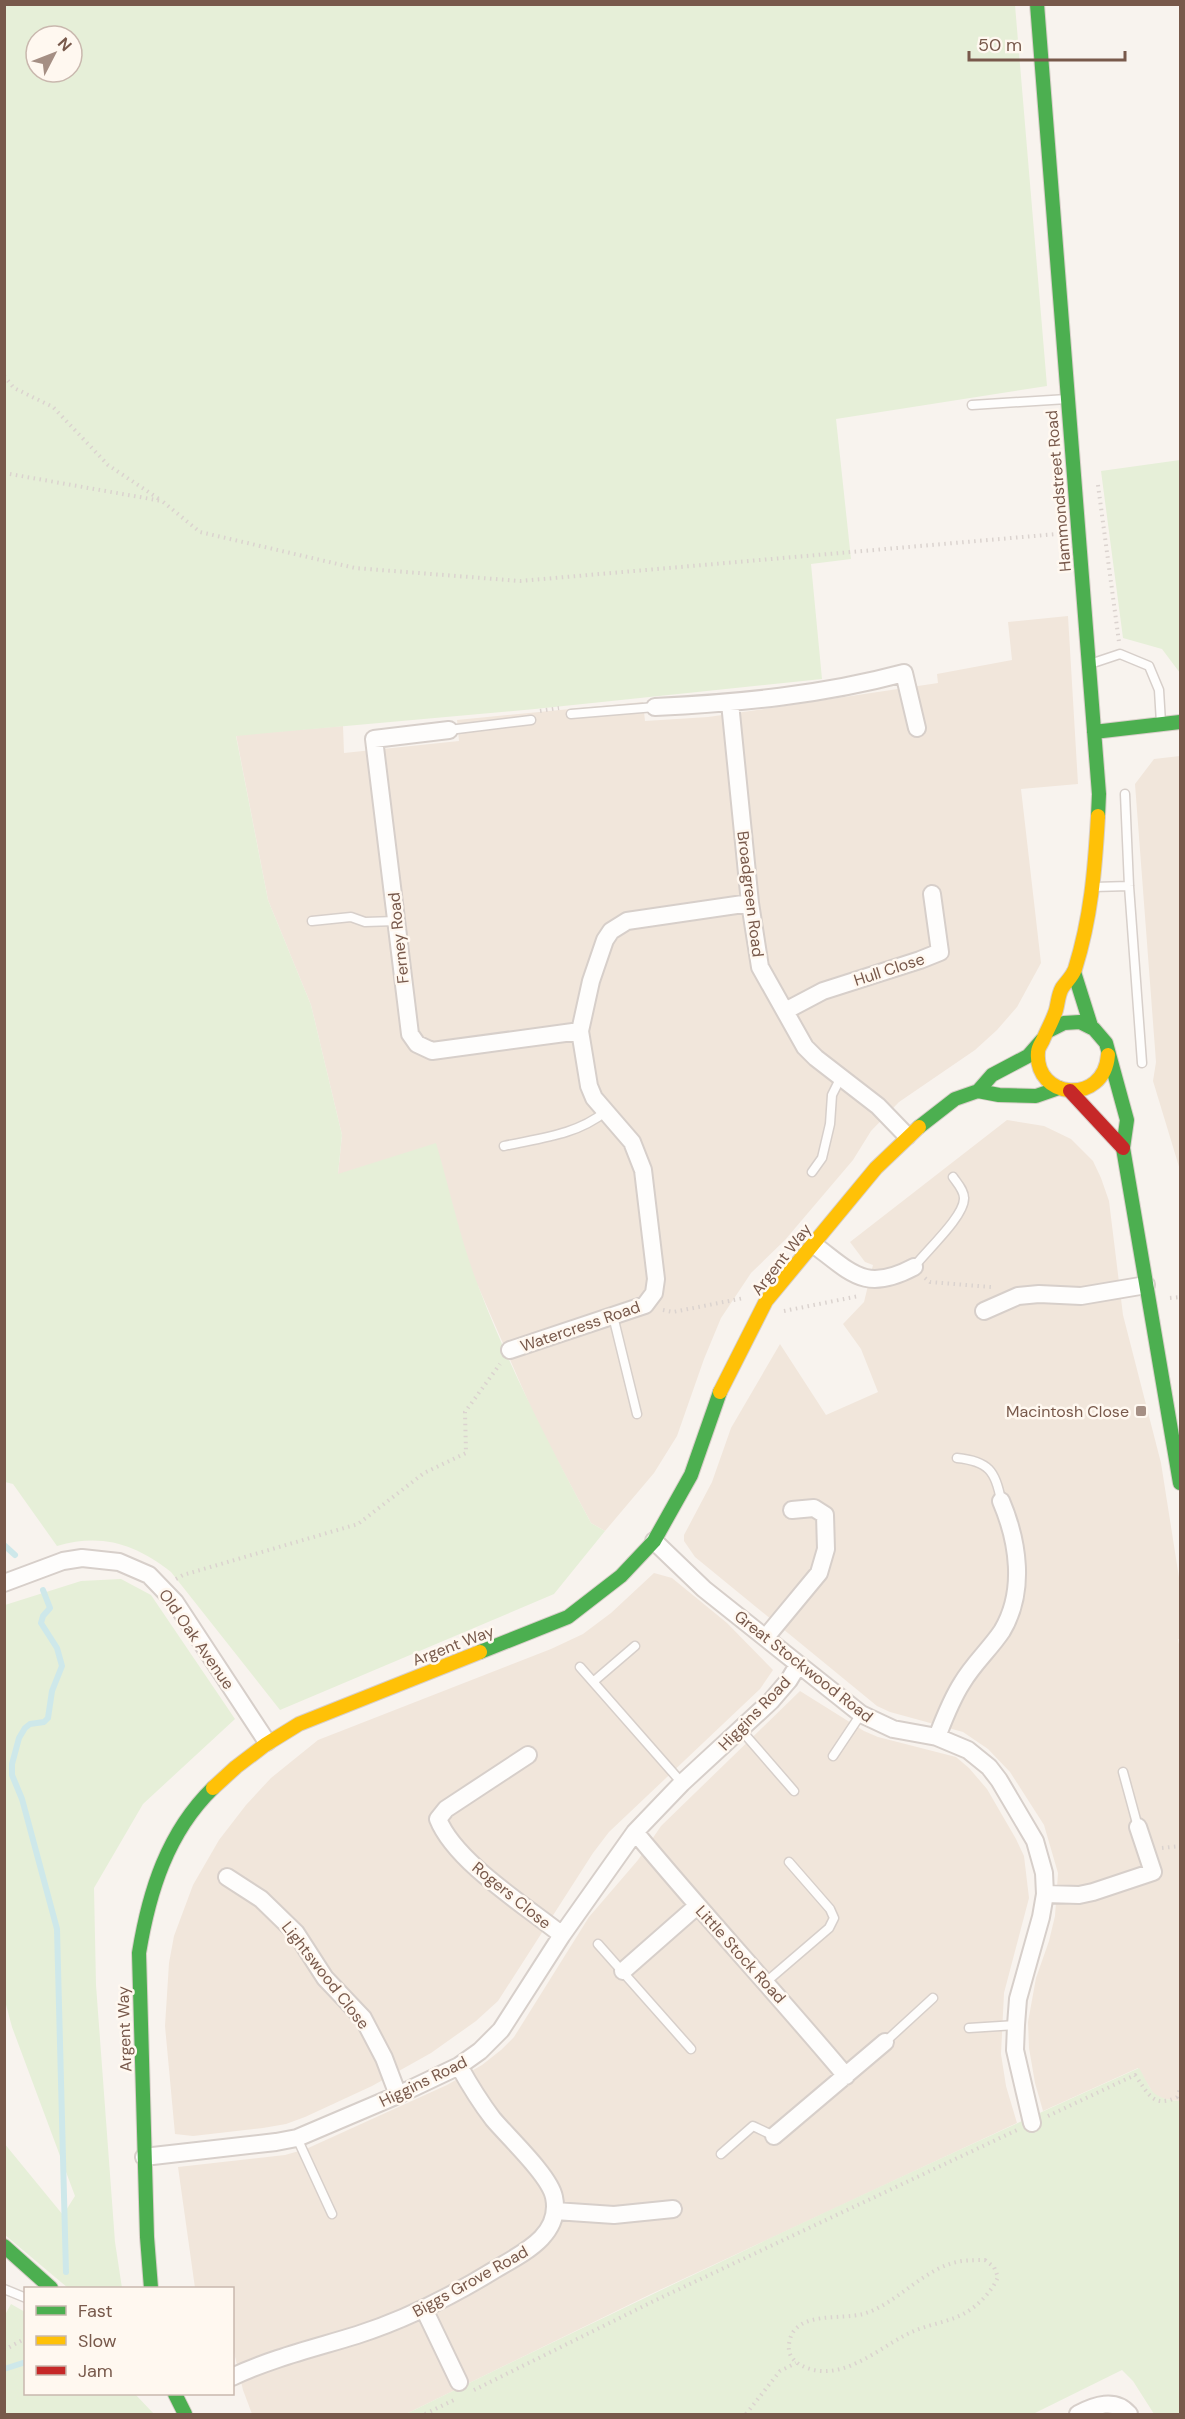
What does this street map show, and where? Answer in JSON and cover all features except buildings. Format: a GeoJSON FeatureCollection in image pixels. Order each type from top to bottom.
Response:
{"type":"FeatureCollection","features":[{"type":"Feature","properties":{"kind":"street","name":"Hammondstreet Road"},"geometry":{"type":"LineString","coordinates":[[1037,4],[1099,794],[1094,887],[1074,972],[1061,990],[1045,1036],[1039,1062],[1042,1073],[1049,1082],[1064,1089],[1123,1148]]}},
{"type":"Feature","properties":{"kind":"street"},"geometry":{"type":"LineString","coordinates":[[654,707],[730,703],[836,689],[904,673],[917,728]]}},
{"type":"Feature","properties":{"kind":"street","name":"Broadgreen Road"},"geometry":{"type":"LineString","coordinates":[[730,703],[750,903],[760,967],[805,1047],[878,1106],[907,1136]]}},
{"type":"Feature","properties":{"kind":"street"},"geometry":{"type":"LineString","coordinates":[[1094,732],[1180,722]]}},
{"type":"Feature","properties":{"kind":"street","name":"Ferney Road"},"geometry":{"type":"LineString","coordinates":[[449,730],[374,739],[408,1026],[413,1039],[423,1048],[440,1051],[580,1031]]}},
{"type":"Feature","properties":{"kind":"street","name":"Hull Close"},"geometry":{"type":"LineString","coordinates":[[785,1011],[823,991],[940,952],[932,894]]}},
{"type":"Feature","properties":{"kind":"street","name":"Watercress Road"},"geometry":{"type":"LineString","coordinates":[[510,1350],[645,1305],[654,1293],[656,1279],[643,1170],[632,1142],[594,1098],[589,1086],[580,1031],[585,1001],[605,940],[618,926],[627,921],[750,903]]}},
{"type":"Feature","properties":{"kind":"street"},"geometry":{"type":"LineString","coordinates":[[1074,972],[1091,1026]]}},
{"type":"Feature","properties":{"kind":"street"},"geometry":{"type":"LineString","coordinates":[[1045,1036],[1057,1025],[1067,1021],[1079,1021],[1091,1026],[1103,1038],[1128,1120],[1123,1148],[1180,1483]]}},
{"type":"Feature","properties":{"kind":"street","name":"Argent Way"},"geometry":{"type":"LineString","coordinates":[[151,2287],[144,2157],[139,1953],[148,1899],[168,1849],[192,1811],[238,1762],[299,1724],[568,1617],[621,1576],[654,1541],[691,1475],[716,1400],[766,1301],[876,1168],[907,1136],[955,1100],[978,1091],[992,1075],[1028,1056],[1045,1036]]}},
{"type":"Feature","properties":{"kind":"street"},"geometry":{"type":"LineString","coordinates":[[978,1091],[999,1095],[1036,1096],[1064,1089],[1081,1090],[1092,1086],[1101,1078],[1107,1067],[1108,1055]]}},
{"type":"Feature","properties":{"kind":"street"},"geometry":{"type":"LineString","coordinates":[[813,1244],[858,1277],[866,1279],[886,1278],[914,1267]]}},
{"type":"Feature","properties":{"kind":"street"},"geometry":{"type":"LineString","coordinates":[[984,1311],[1018,1296],[1039,1294],[1081,1296],[1146,1286]]}},
{"type":"Feature","properties":{"kind":"street"},"geometry":{"type":"LineString","coordinates":[[937,1737],[953,1697],[1002,1629],[1013,1597],[1017,1578],[1017,1549],[1014,1533],[1001,1501]]}},
{"type":"Feature","properties":{"kind":"street"},"geometry":{"type":"LineString","coordinates":[[766,1637],[819,1573],[826,1549],[825,1515],[814,1508],[792,1510]]}},
{"type":"Feature","properties":{"kind":"street","name":"Great Stockwood Road"},"geometry":{"type":"LineString","coordinates":[[654,1541],[704,1589],[861,1714],[893,1729],[937,1737],[968,1750],[989,1767],[999,1780],[1035,1841],[1044,1873],[1045,1894],[1041,1917],[1018,1999],[1016,2025],[1015,2050],[1032,2123]]}},
{"type":"Feature","properties":{"kind":"street","name":"Old Oak Avenue"},"geometry":{"type":"LineString","coordinates":[[4,1583],[63,1561],[82,1558],[100,1558],[119,1562],[149,1575],[175,1602],[267,1742]]}},
{"type":"Feature","properties":{"kind":"street","name":"Higgins Road"},"geometry":{"type":"LineString","coordinates":[[144,2157],[297,2138],[459,2066],[480,2051],[501,2030],[562,1935],[635,1832],[682,1783],[781,1690],[798,1665]]}},
{"type":"Feature","properties":{"kind":"street","name":"Rogers Close"},"geometry":{"type":"LineString","coordinates":[[528,1755],[446,1809],[438,1819],[442,1829],[471,1864],[562,1935]]}},
{"type":"Feature","properties":{"kind":"street"},"geometry":{"type":"LineString","coordinates":[[1045,1894],[1079,1895],[1153,1872],[1138,1827]]}},
{"type":"Feature","properties":{"kind":"street","name":"Little Stock Road"},"geometry":{"type":"LineString","coordinates":[[635,1832],[846,2076]]}},
{"type":"Feature","properties":{"kind":"street","name":"Lightswood Close"},"geometry":{"type":"LineString","coordinates":[[227,1877],[261,1899],[296,1933],[325,1978],[363,2018],[384,2058],[398,2095]]}},
{"type":"Feature","properties":{"kind":"street"},"geometry":{"type":"LineString","coordinates":[[623,1971],[697,1906]]}},
{"type":"Feature","properties":{"kind":"street"},"geometry":{"type":"LineString","coordinates":[[774,2136],[885,2042]]}},
{"type":"Feature","properties":{"kind":"street"},"geometry":{"type":"LineString","coordinates":[[459,2066],[487,2111],[548,2182],[554,2195],[555,2211],[614,2215],[673,2209]]}},
{"type":"Feature","properties":{"kind":"street","name":"Biggs Grove Road"},"geometry":{"type":"LineString","coordinates":[[234,2376],[257,2366],[359,2334],[424,2309],[455,2294],[537,2243],[549,2230],[555,2211]]}},
{"type":"Feature","properties":{"kind":"street"},"geometry":{"type":"LineString","coordinates":[[4,2246],[49,2287]]}},
{"type":"Feature","properties":{"kind":"street"},"geometry":{"type":"LineString","coordinates":[[424,2309],[461,2392]]}},
{"type":"Feature","properties":{"kind":"street"},"geometry":{"type":"LineString","coordinates":[[175,2395],[185,2415]]}},
{"type":"Feature","properties":{"kind":"street"},"geometry":{"type":"LineString","coordinates":[[1078,2415],[1089,2408],[1109,2404],[1125,2409],[1129,2415]]}},
{"type":"Feature","properties":{"kind":"lane"},"geometry":{"type":"LineString","coordinates":[[972,405],[1067,399]]}},
{"type":"Feature","properties":{"kind":"lane"},"geometry":{"type":"LineString","coordinates":[[1089,664],[1120,654],[1149,666],[1160,690],[1161,724]]}},
{"type":"Feature","properties":{"kind":"lane"},"geometry":{"type":"LineString","coordinates":[[571,714],[654,707]]}},
{"type":"Feature","properties":{"kind":"lane"},"geometry":{"type":"LineString","coordinates":[[449,730],[531,720]]}},
{"type":"Feature","properties":{"kind":"lane"},"geometry":{"type":"LineString","coordinates":[[1125,794],[1129,886],[1142,1063]]}},
{"type":"Feature","properties":{"kind":"lane"},"geometry":{"type":"LineString","coordinates":[[1094,887],[1129,886]]}},
{"type":"Feature","properties":{"kind":"lane"},"geometry":{"type":"LineString","coordinates":[[312,921],[351,916],[365,922],[396,921]]}},
{"type":"Feature","properties":{"kind":"lane"},"geometry":{"type":"LineString","coordinates":[[812,1172],[822,1158],[830,1124],[832,1095],[841,1077]]}},
{"type":"Feature","properties":{"kind":"lane"},"geometry":{"type":"LineString","coordinates":[[504,1146],[564,1134],[593,1121],[605,1112]]}},
{"type":"Feature","properties":{"kind":"lane"},"geometry":{"type":"LineString","coordinates":[[914,1267],[947,1228],[964,1203],[964,1195],[953,1177]]}},
{"type":"Feature","properties":{"kind":"lane"},"geometry":{"type":"LineString","coordinates":[[613,1316],[637,1414]]}},
{"type":"Feature","properties":{"kind":"lane"},"geometry":{"type":"LineString","coordinates":[[957,1458],[974,1460],[987,1467],[996,1480],[1001,1501]]}},
{"type":"Feature","properties":{"kind":"lane"},"geometry":{"type":"LineString","coordinates":[[593,1682],[635,1646]]}},
{"type":"Feature","properties":{"kind":"lane"},"geometry":{"type":"LineString","coordinates":[[580,1666],[682,1783]]}},
{"type":"Feature","properties":{"kind":"lane"},"geometry":{"type":"LineString","coordinates":[[833,1756],[861,1714]]}},
{"type":"Feature","properties":{"kind":"lane"},"geometry":{"type":"LineString","coordinates":[[741,1730],[794,1791]]}},
{"type":"Feature","properties":{"kind":"lane"},"geometry":{"type":"LineString","coordinates":[[1123,1772],[1138,1827]]}},
{"type":"Feature","properties":{"kind":"lane"},"geometry":{"type":"LineString","coordinates":[[766,1982],[829,1928],[834,1918],[830,1909],[789,1862]]}},
{"type":"Feature","properties":{"kind":"lane"},"geometry":{"type":"LineString","coordinates":[[598,1944],[691,2049]]}},
{"type":"Feature","properties":{"kind":"lane"},"geometry":{"type":"LineString","coordinates":[[885,2042],[933,1998]]}},
{"type":"Feature","properties":{"kind":"lane"},"geometry":{"type":"LineString","coordinates":[[969,2028],[1016,2025]]}},
{"type":"Feature","properties":{"kind":"lane"},"geometry":{"type":"LineString","coordinates":[[721,2154],[753,2126],[774,2136]]}},
{"type":"Feature","properties":{"kind":"lane"},"geometry":{"type":"LineString","coordinates":[[297,2138],[332,2214]]}},
{"type":"Feature","properties":{"kind":"lane"},"geometry":{"type":"LineString","coordinates":[[4,2289],[24,2297]]}},
{"type":"Feature","properties":{"kind":"path"},"geometry":{"type":"LineString","coordinates":[[4,376],[15,388],[53,407],[108,465],[162,501],[200,532],[355,567],[520,581],[1078,532]]}},
{"type":"Feature","properties":{"kind":"path"},"geometry":{"type":"LineString","coordinates":[[4,473],[162,501]]}},
{"type":"Feature","properties":{"kind":"path"},"geometry":{"type":"LineString","coordinates":[[531,720],[542,710],[560,708],[571,714]]}},
{"type":"Feature","properties":{"kind":"path"},"geometry":{"type":"LineString","coordinates":[[914,1267],[930,1282]]}},
{"type":"Feature","properties":{"kind":"path"},"geometry":{"type":"LineString","coordinates":[[920,1286],[930,1282],[1001,1287],[1018,1296]]}},
{"type":"Feature","properties":{"kind":"path"},"geometry":{"type":"LineString","coordinates":[[645,1305],[673,1312],[751,1297],[766,1301],[786,1312],[870,1294]]}},
{"type":"Feature","properties":{"kind":"path"},"geometry":{"type":"LineString","coordinates":[[163,1587],[183,1575],[358,1524],[424,1473],[466,1453],[465,1412],[510,1350]]}},
{"type":"Feature","properties":{"kind":"path"},"geometry":{"type":"LineString","coordinates":[[425,2415],[461,2392],[1135,2075],[1153,2099],[1159,2101],[1168,2102],[1177,2097],[1180,2089]]}},
{"type":"Feature","properties":{"kind":"path"},"geometry":{"type":"LineString","coordinates":[[985,2260],[994,2267],[998,2277],[992,2290],[965,2313],[939,2324],[914,2330],[854,2364],[838,2369],[812,2370],[796,2363],[790,2356],[788,2347],[791,2336],[799,2326],[809,2321],[862,2314],[882,2306],[929,2274],[961,2261],[985,2260]]}},
{"type":"Feature","properties":{"kind":"path"},"geometry":{"type":"LineString","coordinates":[[4,2350],[24,2339]]}},
{"type":"Feature","properties":{"kind":"path"},"geometry":{"type":"LineString","coordinates":[[746,2415],[780,2371],[796,2363]]}},
{"type":"Feature","properties":{"kind":"shaded area"},"geometry":{"type":"Polygon","coordinates":[[[1068,616],[1078,784],[1021,789],[1041,963],[1017,1007],[997,1030],[975,1050],[899,1102],[871,1131],[853,1160],[785,1240],[751,1273],[721,1318],[677,1436],[654,1473],[605,1531],[591,1523],[538,1424],[478,1286],[338,1174],[342,1135],[311,1005],[268,900],[236,735],[343,726],[344,753],[459,741],[457,720],[643,702],[645,721],[708,717],[764,709],[938,683],[937,674],[1012,660],[1008,622],[1068,616]]]}},
{"type":"Feature","properties":{"kind":"shaded area"},"geometry":{"type":"Polygon","coordinates":[[[1180,756],[1180,1170],[1153,1081],[1156,1062],[1135,784],[1154,759],[1180,756]]]}},
{"type":"Feature","properties":{"kind":"shaded area"},"geometry":{"type":"Polygon","coordinates":[[[1007,1120],[1044,1126],[1071,1139],[1093,1161],[1101,1178],[1109,1201],[1123,1315],[1161,1463],[1180,1584],[1180,1639],[1178,1639],[1180,1650],[1180,2101],[1154,2095],[1138,2068],[1043,2111],[1029,2048],[1028,2022],[1036,1978],[1055,1916],[1058,1873],[1044,1825],[1010,1772],[988,1749],[963,1732],[890,1712],[877,1706],[695,1557],[684,1541],[684,1535],[712,1482],[731,1428],[780,1344],[826,1415],[878,1392],[861,1349],[843,1324],[864,1302],[873,1265],[865,1262],[850,1242],[1007,1120]]]}},
{"type":"Feature","properties":{"kind":"shaded area"},"geometry":{"type":"Polygon","coordinates":[[[654,1573],[672,1578],[727,1623],[773,1670],[760,1689],[609,1832],[593,1853],[498,2001],[476,2021],[431,2053],[372,2086],[305,2117],[286,2124],[263,2128],[193,2136],[175,2134],[165,2026],[169,1963],[174,1936],[193,1885],[219,1840],[246,1805],[271,1778],[318,1740],[551,1649],[583,1634],[611,1613],[654,1573]]]}},
{"type":"Feature","properties":{"kind":"shaded area"},"geometry":{"type":"Polygon","coordinates":[[[800,1691],[864,1731],[878,1737],[956,1757],[987,1789],[1024,1856],[1029,1898],[1004,1993],[1001,2054],[1006,2086],[1017,2123],[651,2294],[406,2414],[252,2414],[243,2390],[234,2352],[234,2287],[195,2287],[178,2167],[285,2155],[306,2149],[447,2085],[482,2065],[514,2037],[589,1917],[638,1860],[661,1826],[800,1691]]]}},
{"type":"Feature","properties":{"kind":"green space"},"geometry":{"type":"Polygon","coordinates":[[[4,5],[1015,5],[1047,386],[836,419],[851,559],[811,564],[822,679],[535,709],[236,736],[268,900],[311,1005],[342,1135],[338,1174],[436,1143],[479,1288],[517,1378],[591,1523],[605,1531],[554,1594],[280,1710],[171,1572],[144,1554],[117,1544],[89,1541],[57,1546],[13,1484],[5,1482],[4,5]]]}},
{"type":"Feature","properties":{"kind":"green space"},"geometry":{"type":"Polygon","coordinates":[[[1180,460],[1180,673],[1162,649],[1123,638],[1101,471],[1180,460]]]}},
{"type":"Feature","properties":{"kind":"green space"},"geometry":{"type":"Polygon","coordinates":[[[121,1579],[151,1595],[235,1719],[143,1804],[94,1888],[96,1985],[115,2242],[122,2287],[67,2287],[5,2235],[4,2143],[63,2215],[75,2196],[12,2027],[5,2001],[5,1605],[81,1581],[121,1579]]]}},
{"type":"Feature","properties":{"kind":"green space"},"geometry":{"type":"Polygon","coordinates":[[[1139,2068],[1150,2088],[1158,2096],[1180,2101],[1180,2414],[1154,2414],[1133,2381],[1122,2370],[1033,2414],[406,2414],[771,2238],[1139,2068]]]}},
{"type":"Feature","properties":{"kind":"green space"},"geometry":{"type":"Polygon","coordinates":[[[11,2304],[24,2311],[24,2395],[136,2395],[154,2414],[5,2414],[5,2315],[11,2304]]]}},
{"type":"Feature","properties":{"kind":"waterway"},"geometry":{"type":"LineString","coordinates":[[4,1545],[15,1555]]}},
{"type":"Feature","properties":{"kind":"waterway"},"geometry":{"type":"LineString","coordinates":[[43,1590],[50,1608],[43,1616],[41,1623],[57,1648],[62,1666],[52,1691],[48,1718],[44,1722],[30,1724],[19,1738],[12,1764],[12,1775],[22,1799],[57,1929],[66,2272]]}},
{"type":"Feature","properties":{"kind":"waterway"},"geometry":{"type":"LineString","coordinates":[[4,2369],[24,2363]]}},
{"type":"Feature","properties":{"kind":"traffic: fast"},"geometry":{"type":"LineString","coordinates":[[1037,4],[1099,794],[1098,816]]}},
{"type":"Feature","properties":{"kind":"traffic: fast"},"geometry":{"type":"LineString","coordinates":[[1094,732],[1180,722]]}},
{"type":"Feature","properties":{"kind":"traffic: fast"},"geometry":{"type":"LineString","coordinates":[[1074,972],[1091,1026]]}},
{"type":"Feature","properties":{"kind":"traffic: fast"},"geometry":{"type":"LineString","coordinates":[[1048,1031],[1064,1023],[1080,1022],[1094,1029],[1106,1043],[1127,1120],[1123,1148],[1180,1483]]}},
{"type":"Feature","properties":{"kind":"traffic: fast"},"geometry":{"type":"LineString","coordinates":[[919,1127],[955,1099],[978,1091],[992,1075],[1028,1056],[1042,1040]]}},
{"type":"Feature","properties":{"kind":"traffic: fast"},"geometry":{"type":"LineString","coordinates":[[978,1091],[999,1095],[1036,1096],[1059,1088]]}},
{"type":"Feature","properties":{"kind":"traffic: fast"},"geometry":{"type":"LineString","coordinates":[[480,1652],[568,1617],[621,1576],[654,1541],[691,1475],[720,1392]]}},
{"type":"Feature","properties":{"kind":"traffic: fast"},"geometry":{"type":"LineString","coordinates":[[151,2287],[147,2237],[139,1953],[148,1908],[162,1864],[183,1824],[213,1788]]}},
{"type":"Feature","properties":{"kind":"traffic: fast"},"geometry":{"type":"LineString","coordinates":[[4,2246],[50,2287]]}},
{"type":"Feature","properties":{"kind":"traffic: fast"},"geometry":{"type":"LineString","coordinates":[[176,2395],[185,2414]]}},
{"type":"Feature","properties":{"kind":"traffic: slow"},"geometry":{"type":"LineString","coordinates":[[1098,816],[1085,931],[1074,972],[1061,991],[1055,1014],[1038,1052],[1040,1068],[1047,1079],[1057,1087],[1070,1090],[1083,1089],[1095,1083],[1104,1071],[1108,1055]]}},
{"type":"Feature","properties":{"kind":"traffic: slow"},"geometry":{"type":"LineString","coordinates":[[720,1392],[766,1301],[876,1168],[919,1127]]}},
{"type":"Feature","properties":{"kind":"traffic: slow"},"geometry":{"type":"LineString","coordinates":[[213,1788],[265,1745],[299,1724],[480,1652]]}},
{"type":"Feature","properties":{"kind":"traffic: jam"},"geometry":{"type":"LineString","coordinates":[[1070,1091],[1123,1148]]}},
{"type":"Feature","properties":{"kind":"place","name":"Macintosh Close"},"geometry":{"type":"Point","coordinates":[1141,1411]}}]}
